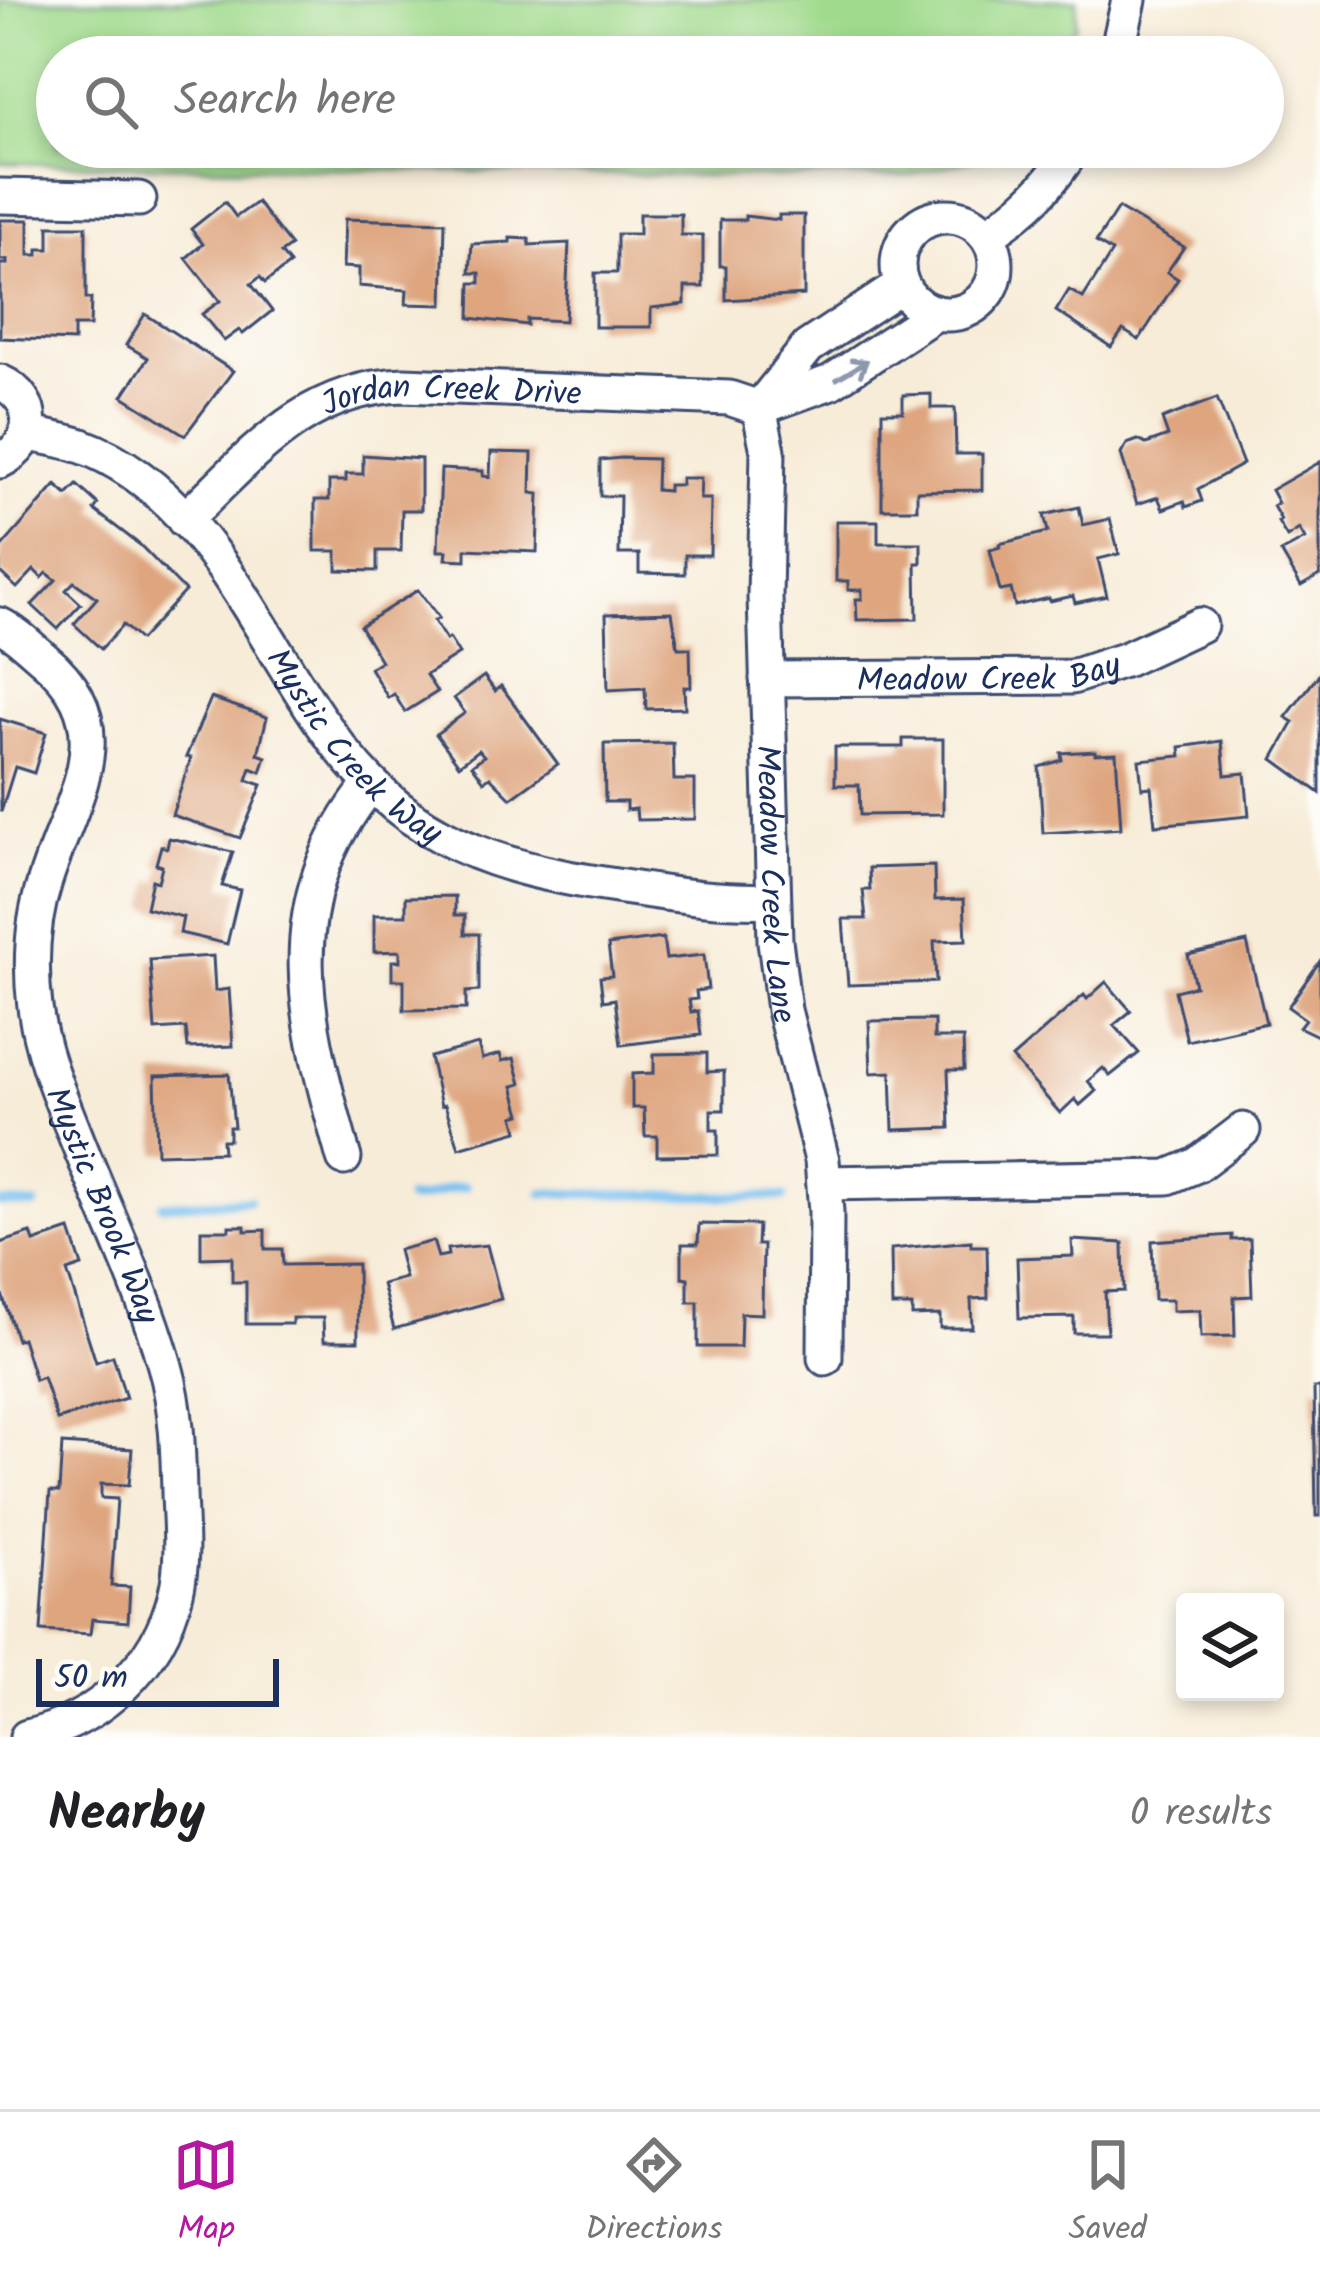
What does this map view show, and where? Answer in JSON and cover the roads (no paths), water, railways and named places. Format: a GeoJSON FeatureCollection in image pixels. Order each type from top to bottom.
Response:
{"type":"FeatureCollection","features":[{"type":"Feature","properties":{"kind":"street"},"geometry":{"type":"LineString","coordinates":[[1121,36],[1129,0]]}},
{"type":"Feature","properties":{"kind":"street"},"geometry":{"type":"LineString","coordinates":[[987,235],[1050,186],[1061,168]]}},
{"type":"Feature","properties":{"kind":"street"},"geometry":{"type":"LineString","coordinates":[[0,196],[139,199]]}},
{"type":"Feature","properties":{"kind":"street"},"geometry":{"type":"LineString","coordinates":[[758,408],[831,382],[936,313],[970,309],[984,298],[997,267],[994,250],[987,235],[971,221],[952,215],[931,218],[914,228],[901,245],[897,265],[902,285],[916,303],[936,313]]}},
{"type":"Feature","properties":{"kind":"street"},"geometry":{"type":"LineString","coordinates":[[758,408],[808,347],[902,285]]}},
{"type":"Feature","properties":{"kind":"street"},"geometry":{"type":"LineString","coordinates":[[0,382],[20,394],[27,406],[28,434],[14,454],[0,461]]}},
{"type":"Feature","properties":{"kind":"street","name":"Jordan Creek Drive"},"geometry":{"type":"LineString","coordinates":[[184,520],[300,415],[360,389],[404,385],[729,398],[758,408]]}},
{"type":"Feature","properties":{"kind":"street","name":"Meadow Creek Lane"},"geometry":{"type":"LineString","coordinates":[[758,408],[767,451],[772,900],[781,995],[811,1110],[824,1183],[825,1358]]}},
{"type":"Feature","properties":{"kind":"street","name":"Mystic Creek Way"},"geometry":{"type":"LineString","coordinates":[[28,434],[82,446],[112,461],[184,520],[216,559],[332,736],[371,784],[445,839],[550,877],[705,899],[772,900]]}},
{"type":"Feature","properties":{"kind":"street","name":"Mystic Brook Way"},"geometry":{"type":"LineString","coordinates":[[0,625],[64,678],[77,695],[88,727],[85,772],[38,909],[33,943],[35,1007],[47,1065],[165,1366],[177,1428],[181,1545],[176,1593],[159,1638],[131,1677],[92,1711],[27,1737]]}},
{"type":"Feature","properties":{"kind":"street","name":"Meadow Creek Bay"},"geometry":{"type":"LineString","coordinates":[[767,679],[1072,677],[1127,659],[1200,625]]}},
{"type":"Feature","properties":{"kind":"street"},"geometry":{"type":"LineString","coordinates":[[344,1159],[308,1022],[305,959],[323,867],[350,810],[371,784]]}},
{"type":"Feature","properties":{"kind":"street"},"geometry":{"type":"LineString","coordinates":[[824,1183],[1168,1177],[1197,1166],[1243,1130]]}},
{"type":"Feature","properties":{"kind":"waterway"},"geometry":{"type":"LineString","coordinates":[[408,1199],[465,1187]]}},
{"type":"Feature","properties":{"kind":"waterway"},"geometry":{"type":"LineString","coordinates":[[543,1193],[784,1197]]}},
{"type":"Feature","properties":{"kind":"waterway"},"geometry":{"type":"LineString","coordinates":[[162,1205],[249,1200]]}},
{"type":"Feature","properties":{"kind":"waterway"},"geometry":{"type":"LineString","coordinates":[[0,1203],[35,1205]]}}]}
